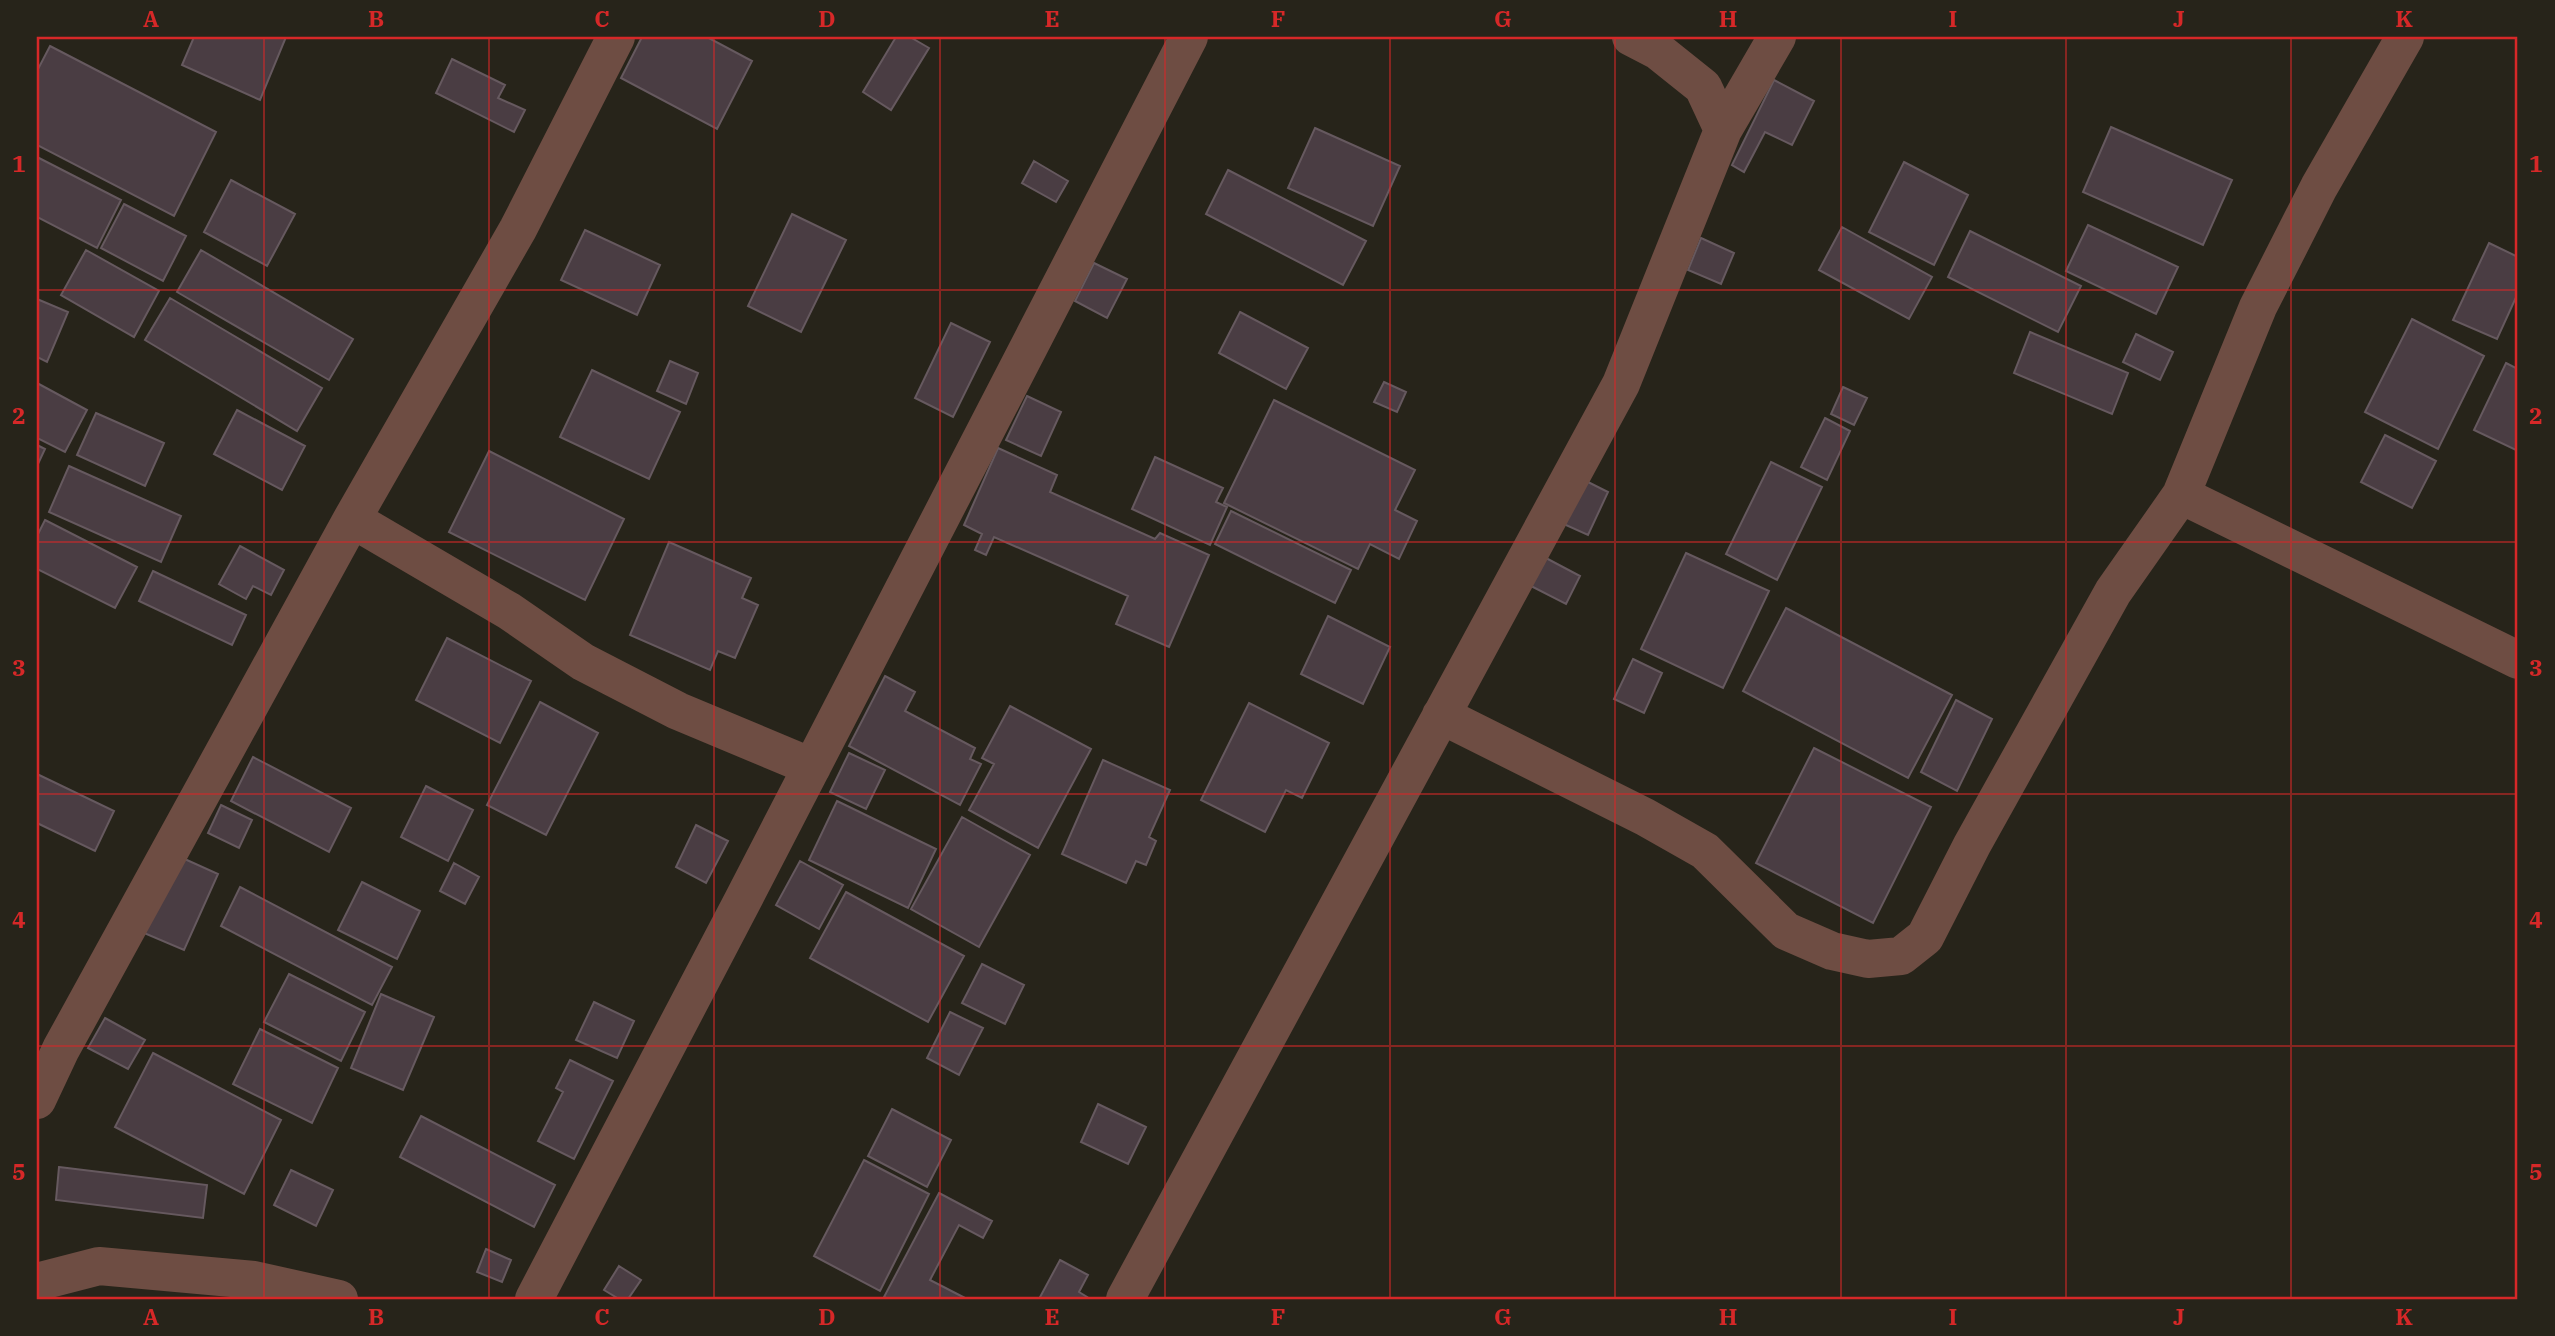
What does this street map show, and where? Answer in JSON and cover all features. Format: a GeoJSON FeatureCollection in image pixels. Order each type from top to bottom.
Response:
{"type":"FeatureCollection","features":[{"type":"Feature","properties":{"kind":"street"},"geometry":{"type":"LineString","coordinates":[[37,1100],[61,1049],[352,519],[518,229],[616,37]]}},
{"type":"Feature","properties":{"kind":"street"},"geometry":{"type":"LineString","coordinates":[[534,1299],[1189,37]]}},
{"type":"Feature","properties":{"kind":"street"},"geometry":{"type":"LineString","coordinates":[[1631,37],[1658,51],[1703,87],[1723,130]]}},
{"type":"Feature","properties":{"kind":"street"},"geometry":{"type":"LineString","coordinates":[[1125,1299],[1621,384],[1723,130],[1777,37]]}},
{"type":"Feature","properties":{"kind":"street"},"geometry":{"type":"LineString","coordinates":[[1441,715],[1645,817],[1706,851],[1786,931],[1844,954],[1868,959],[1901,956],[1924,937],[1972,845],[2113,592],[2181,495],[2258,307],[2319,187],[2406,37]]}},
{"type":"Feature","properties":{"kind":"street"},"geometry":{"type":"LineString","coordinates":[[2181,495],[2518,660]]}},
{"type":"Feature","properties":{"kind":"street"},"geometry":{"type":"LineString","coordinates":[[352,519],[509,611],[583,662],[678,711],[812,767]]}},
{"type":"Feature","properties":{"kind":"street"},"geometry":{"type":"LineString","coordinates":[[37,1282],[99,1266],[254,1280],[339,1299]]}},
{"type":"Feature","properties":{"kind":"building"},"geometry":{"type":"Polygon","coordinates":[[[194,37],[286,37],[260,100],[182,65],[194,37]]]}},
{"type":"Feature","properties":{"kind":"building"},"geometry":{"type":"Polygon","coordinates":[[[642,37],[707,37],[752,61],[717,129],[621,78],[642,37]]]}},
{"type":"Feature","properties":{"kind":"building"},"geometry":{"type":"Polygon","coordinates":[[[896,37],[910,37],[929,48],[891,110],[863,92],[896,37]]]}},
{"type":"Feature","properties":{"kind":"building"},"geometry":{"type":"Polygon","coordinates":[[[50,46],[216,132],[174,216],[37,145],[37,71],[50,46]]]}},
{"type":"Feature","properties":{"kind":"building"},"geometry":{"type":"Polygon","coordinates":[[[452,59],[505,85],[498,98],[525,110],[514,132],[436,93],[452,59]]]}},
{"type":"Feature","properties":{"kind":"building"},"geometry":{"type":"Polygon","coordinates":[[[1774,80],[1814,101],[1792,145],[1765,132],[1744,172],[1732,165],[1774,80]]]}},
{"type":"Feature","properties":{"kind":"building"},"geometry":{"type":"Polygon","coordinates":[[[2111,127],[2232,180],[2203,245],[2083,192],[2111,127]]]}},
{"type":"Feature","properties":{"kind":"building"},"geometry":{"type":"Polygon","coordinates":[[[1315,128],[1400,166],[1373,226],[1288,188],[1315,128]]]}},
{"type":"Feature","properties":{"kind":"building"},"geometry":{"type":"Polygon","coordinates":[[[37,157],[121,200],[97,248],[37,217],[37,157]]]}},
{"type":"Feature","properties":{"kind":"building"},"geometry":{"type":"Polygon","coordinates":[[[1034,161],[1068,181],[1056,202],[1022,183],[1034,161]]]}},
{"type":"Feature","properties":{"kind":"building"},"geometry":{"type":"Polygon","coordinates":[[[1904,162],[1968,195],[1934,265],[1869,232],[1904,162]]]}},
{"type":"Feature","properties":{"kind":"building"},"geometry":{"type":"Polygon","coordinates":[[[1228,170],[1366,241],[1343,285],[1206,214],[1228,170]]]}},
{"type":"Feature","properties":{"kind":"building"},"geometry":{"type":"Polygon","coordinates":[[[231,180],[295,214],[267,266],[204,232],[231,180]]]}},
{"type":"Feature","properties":{"kind":"building"},"geometry":{"type":"Polygon","coordinates":[[[124,204],[186,236],[163,281],[101,248],[124,204]]]}},
{"type":"Feature","properties":{"kind":"building"},"geometry":{"type":"Polygon","coordinates":[[[792,214],[846,240],[801,332],[748,306],[792,214]]]}},
{"type":"Feature","properties":{"kind":"building"},"geometry":{"type":"Polygon","coordinates":[[[2088,225],[2178,267],[2156,314],[2066,271],[2088,225]]]}},
{"type":"Feature","properties":{"kind":"building"},"geometry":{"type":"Polygon","coordinates":[[[1842,227],[1932,277],[1909,319],[1819,270],[1842,227]]]}},
{"type":"Feature","properties":{"kind":"building"},"geometry":{"type":"Polygon","coordinates":[[[585,230],[660,265],[637,315],[561,280],[585,230]]]}},
{"type":"Feature","properties":{"kind":"building"},"geometry":{"type":"Polygon","coordinates":[[[1970,231],[2081,286],[2058,332],[1948,277],[1970,231]]]}},
{"type":"Feature","properties":{"kind":"building"},"geometry":{"type":"Polygon","coordinates":[[[1701,238],[1734,253],[1721,284],[1688,270],[1701,238]]]}},
{"type":"Feature","properties":{"kind":"building"},"geometry":{"type":"Polygon","coordinates":[[[2489,243],[2518,257],[2518,293],[2497,339],[2453,320],[2489,243]]]}},
{"type":"Feature","properties":{"kind":"building"},"geometry":{"type":"Polygon","coordinates":[[[86,250],[159,291],[134,337],[61,295],[86,250]]]}},
{"type":"Feature","properties":{"kind":"building"},"geometry":{"type":"Polygon","coordinates":[[[201,250],[353,339],[329,380],[177,292],[201,250]]]}},
{"type":"Feature","properties":{"kind":"building"},"geometry":{"type":"Polygon","coordinates":[[[1094,263],[1127,279],[1107,318],[1075,301],[1094,263]]]}},
{"type":"Feature","properties":{"kind":"building"},"geometry":{"type":"Polygon","coordinates":[[[170,298],[322,388],[297,431],[145,340],[170,298]]]}},
{"type":"Feature","properties":{"kind":"building"},"geometry":{"type":"Polygon","coordinates":[[[37,299],[68,312],[47,362],[37,357],[37,299]]]}},
{"type":"Feature","properties":{"kind":"building"},"geometry":{"type":"Polygon","coordinates":[[[1240,312],[1308,348],[1286,389],[1219,353],[1240,312]]]}},
{"type":"Feature","properties":{"kind":"building"},"geometry":{"type":"Polygon","coordinates":[[[2412,319],[2484,356],[2438,449],[2365,412],[2412,319]]]}},
{"type":"Feature","properties":{"kind":"building"},"geometry":{"type":"Polygon","coordinates":[[[951,323],[990,342],[953,417],[915,398],[951,323]]]}},
{"type":"Feature","properties":{"kind":"building"},"geometry":{"type":"Polygon","coordinates":[[[2030,332],[2128,373],[2112,414],[2014,373],[2030,332]]]}},
{"type":"Feature","properties":{"kind":"building"},"geometry":{"type":"Polygon","coordinates":[[[2136,334],[2173,352],[2160,380],[2123,362],[2136,334]]]}},
{"type":"Feature","properties":{"kind":"building"},"geometry":{"type":"Polygon","coordinates":[[[670,361],[698,373],[686,404],[657,391],[670,361]]]}},
{"type":"Feature","properties":{"kind":"building"},"geometry":{"type":"Polygon","coordinates":[[[2506,363],[2518,369],[2518,451],[2474,430],[2506,363]]]}},
{"type":"Feature","properties":{"kind":"building"},"geometry":{"type":"Polygon","coordinates":[[[592,370],[680,412],[649,479],[560,437],[592,370]]]}},
{"type":"Feature","properties":{"kind":"building"},"geometry":{"type":"Polygon","coordinates":[[[1384,382],[1406,392],[1397,412],[1374,402],[1384,382]]]}},
{"type":"Feature","properties":{"kind":"building"},"geometry":{"type":"Polygon","coordinates":[[[37,383],[87,410],[65,452],[37,438],[37,383]]]}},
{"type":"Feature","properties":{"kind":"building"},"geometry":{"type":"Polygon","coordinates":[[[1843,387],[1867,398],[1854,425],[1831,414],[1843,387]]]}},
{"type":"Feature","properties":{"kind":"building"},"geometry":{"type":"Polygon","coordinates":[[[1027,396],[1061,412],[1041,456],[1006,440],[1027,396]]]}},
{"type":"Feature","properties":{"kind":"building"},"geometry":{"type":"Polygon","coordinates":[[[1274,400],[1415,470],[1395,510],[1417,521],[1399,559],[1370,544],[1358,569],[1224,503],[1274,400]]]}},
{"type":"Feature","properties":{"kind":"building"},"geometry":{"type":"Polygon","coordinates":[[[237,410],[305,446],[282,490],[214,454],[237,410]]]}},
{"type":"Feature","properties":{"kind":"building"},"geometry":{"type":"Polygon","coordinates":[[[96,413],[164,443],[145,486],[77,455],[96,413]]]}},
{"type":"Feature","properties":{"kind":"building"},"geometry":{"type":"Polygon","coordinates":[[[1825,418],[1850,431],[1827,480],[1801,467],[1825,418]]]}},
{"type":"Feature","properties":{"kind":"building"},"geometry":{"type":"Polygon","coordinates":[[[2385,435],[2436,461],[2412,508],[2361,482],[2385,435]]]}},
{"type":"Feature","properties":{"kind":"building"},"geometry":{"type":"Polygon","coordinates":[[[37,445],[45,449],[37,466],[37,445]]]}},
{"type":"Feature","properties":{"kind":"building"},"geometry":{"type":"Polygon","coordinates":[[[998,448],[1057,475],[1050,492],[1155,539],[1160,533],[1209,555],[1169,647],[1116,624],[1128,596],[994,537],[986,555],[975,550],[982,534],[964,525],[998,448]]]}},
{"type":"Feature","properties":{"kind":"building"},"geometry":{"type":"Polygon","coordinates":[[[489,451],[624,519],[585,600],[449,532],[489,451]]]}},
{"type":"Feature","properties":{"kind":"building"},"geometry":{"type":"Polygon","coordinates":[[[1155,457],[1223,488],[1216,502],[1227,507],[1210,545],[1132,509],[1155,457]]]}},
{"type":"Feature","properties":{"kind":"building"},"geometry":{"type":"Polygon","coordinates":[[[1771,462],[1822,487],[1777,580],[1726,554],[1771,462]]]}},
{"type":"Feature","properties":{"kind":"building"},"geometry":{"type":"Polygon","coordinates":[[[69,466],[181,516],[161,562],[49,512],[69,466]]]}},
{"type":"Feature","properties":{"kind":"building"},"geometry":{"type":"Polygon","coordinates":[[[1578,477],[1608,492],[1588,535],[1557,521],[1578,477]]]}},
{"type":"Feature","properties":{"kind":"building"},"geometry":{"type":"Polygon","coordinates":[[[1231,511],[1351,570],[1335,603],[1215,544],[1231,511]]]}},
{"type":"Feature","properties":{"kind":"building"},"geometry":{"type":"Polygon","coordinates":[[[45,520],[137,567],[115,608],[37,569],[37,536],[45,520]]]}},
{"type":"Feature","properties":{"kind":"building"},"geometry":{"type":"Polygon","coordinates":[[[669,542],[751,578],[742,598],[758,605],[735,658],[718,651],[710,670],[630,635],[669,542]]]}},
{"type":"Feature","properties":{"kind":"building"},"geometry":{"type":"Polygon","coordinates":[[[240,546],[284,570],[271,595],[253,586],[246,599],[219,584],[240,546]]]}},
{"type":"Feature","properties":{"kind":"building"},"geometry":{"type":"Polygon","coordinates":[[[1686,553],[1769,591],[1723,688],[1641,649],[1686,553]]]}},
{"type":"Feature","properties":{"kind":"building"},"geometry":{"type":"Polygon","coordinates":[[[1544,557],[1580,576],[1566,604],[1529,585],[1544,557]]]}},
{"type":"Feature","properties":{"kind":"building"},"geometry":{"type":"Polygon","coordinates":[[[153,571],[246,615],[232,645],[139,601],[153,571]]]}},
{"type":"Feature","properties":{"kind":"building"},"geometry":{"type":"Polygon","coordinates":[[[1786,608],[1952,695],[1908,778],[1743,691],[1786,608]]]}},
{"type":"Feature","properties":{"kind":"building"},"geometry":{"type":"Polygon","coordinates":[[[1328,616],[1390,647],[1363,704],[1301,674],[1328,616]]]}},
{"type":"Feature","properties":{"kind":"building"},"geometry":{"type":"Polygon","coordinates":[[[447,638],[531,681],[500,743],[416,700],[447,638]]]}},
{"type":"Feature","properties":{"kind":"building"},"geometry":{"type":"Polygon","coordinates":[[[1633,659],[1662,673],[1644,713],[1614,699],[1633,659]]]}},
{"type":"Feature","properties":{"kind":"building"},"geometry":{"type":"Polygon","coordinates":[[[885,676],[915,692],[905,711],[975,748],[970,759],[981,764],[960,805],[849,746],[885,676]]]}},
{"type":"Feature","properties":{"kind":"building"},"geometry":{"type":"Polygon","coordinates":[[[1956,700],[1992,719],[1957,791],[1921,772],[1956,700]]]}},
{"type":"Feature","properties":{"kind":"building"},"geometry":{"type":"Polygon","coordinates":[[[540,702],[598,733],[546,835],[487,805],[540,702]]]}},
{"type":"Feature","properties":{"kind":"building"},"geometry":{"type":"Polygon","coordinates":[[[1249,703],[1329,743],[1302,798],[1286,790],[1265,832],[1201,800],[1249,703]]]}},
{"type":"Feature","properties":{"kind":"building"},"geometry":{"type":"Polygon","coordinates":[[[1010,706],[1091,749],[1038,848],[969,810],[994,764],[982,758],[1010,706]]]}},
{"type":"Feature","properties":{"kind":"building"},"geometry":{"type":"Polygon","coordinates":[[[1814,748],[1931,807],[1873,923],[1756,863],[1814,748]]]}},
{"type":"Feature","properties":{"kind":"building"},"geometry":{"type":"Polygon","coordinates":[[[849,753],[885,770],[866,809],[830,792],[849,753]]]}},
{"type":"Feature","properties":{"kind":"building"},"geometry":{"type":"Polygon","coordinates":[[[253,757],[351,808],[329,852],[231,801],[253,757]]]}},
{"type":"Feature","properties":{"kind":"building"},"geometry":{"type":"Polygon","coordinates":[[[1103,760],[1170,790],[1149,837],[1156,841],[1146,865],[1136,861],[1126,883],[1062,854],[1103,760]]]}},
{"type":"Feature","properties":{"kind":"building"},"geometry":{"type":"Polygon","coordinates":[[[37,774],[114,811],[95,851],[37,823],[37,774]]]}},
{"type":"Feature","properties":{"kind":"building"},"geometry":{"type":"Polygon","coordinates":[[[426,786],[473,810],[448,861],[401,837],[426,786]]]}},
{"type":"Feature","properties":{"kind":"building"},"geometry":{"type":"Polygon","coordinates":[[[837,801],[936,849],[908,908],[809,860],[837,801]]]}},
{"type":"Feature","properties":{"kind":"building"},"geometry":{"type":"Polygon","coordinates":[[[221,805],[252,820],[239,848],[208,833],[221,805]]]}},
{"type":"Feature","properties":{"kind":"building"},"geometry":{"type":"Polygon","coordinates":[[[962,817],[1030,855],[979,947],[911,909],[962,817]]]}},
{"type":"Feature","properties":{"kind":"building"},"geometry":{"type":"Polygon","coordinates":[[[696,825],[728,841],[706,883],[676,867],[696,825]]]}},
{"type":"Feature","properties":{"kind":"building"},"geometry":{"type":"Polygon","coordinates":[[[178,856],[218,874],[184,950],[144,933],[178,856]]]}},
{"type":"Feature","properties":{"kind":"building"},"geometry":{"type":"Polygon","coordinates":[[[800,861],[843,885],[819,929],[776,905],[800,861]]]}},
{"type":"Feature","properties":{"kind":"building"},"geometry":{"type":"Polygon","coordinates":[[[454,863],[479,877],[465,904],[440,891],[454,863]]]}},
{"type":"Feature","properties":{"kind":"building"},"geometry":{"type":"Polygon","coordinates":[[[362,882],[420,911],[397,959],[338,930],[362,882]]]}},
{"type":"Feature","properties":{"kind":"building"},"geometry":{"type":"Polygon","coordinates":[[[240,887],[392,967],[372,1005],[221,926],[240,887]]]}},
{"type":"Feature","properties":{"kind":"building"},"geometry":{"type":"Polygon","coordinates":[[[846,892],[964,956],[928,1022],[810,958],[846,892]]]}},
{"type":"Feature","properties":{"kind":"building"},"geometry":{"type":"Polygon","coordinates":[[[982,964],[1024,985],[1005,1024],[962,1003],[982,964]]]}},
{"type":"Feature","properties":{"kind":"building"},"geometry":{"type":"Polygon","coordinates":[[[289,974],[365,1012],[341,1061],[264,1022],[289,974]]]}},
{"type":"Feature","properties":{"kind":"building"},"geometry":{"type":"Polygon","coordinates":[[[381,994],[434,1017],[403,1090],[351,1068],[381,994]]]}},
{"type":"Feature","properties":{"kind":"building"},"geometry":{"type":"Polygon","coordinates":[[[594,1002],[634,1021],[617,1058],[576,1040],[594,1002]]]}},
{"type":"Feature","properties":{"kind":"building"},"geometry":{"type":"Polygon","coordinates":[[[950,1012],[983,1028],[959,1075],[927,1058],[950,1012]]]}},
{"type":"Feature","properties":{"kind":"building"},"geometry":{"type":"Polygon","coordinates":[[[105,1018],[145,1040],[128,1069],[88,1048],[105,1018]]]}},
{"type":"Feature","properties":{"kind":"building"},"geometry":{"type":"Polygon","coordinates":[[[260,1029],[338,1068],[312,1123],[233,1084],[260,1029]]]}},
{"type":"Feature","properties":{"kind":"building"},"geometry":{"type":"Polygon","coordinates":[[[153,1053],[281,1120],[244,1194],[115,1127],[153,1053]]]}},
{"type":"Feature","properties":{"kind":"building"},"geometry":{"type":"Polygon","coordinates":[[[570,1060],[613,1081],[574,1159],[538,1141],[563,1092],[556,1088],[570,1060]]]}},
{"type":"Feature","properties":{"kind":"building"},"geometry":{"type":"Polygon","coordinates":[[[1098,1104],[1146,1127],[1128,1164],[1081,1142],[1098,1104]]]}},
{"type":"Feature","properties":{"kind":"building"},"geometry":{"type":"Polygon","coordinates":[[[892,1109],[951,1140],[927,1187],[868,1156],[892,1109]]]}},
{"type":"Feature","properties":{"kind":"building"},"geometry":{"type":"Polygon","coordinates":[[[421,1116],[555,1185],[534,1227],[400,1157],[421,1116]]]}},
{"type":"Feature","properties":{"kind":"building"},"geometry":{"type":"Polygon","coordinates":[[[864,1160],[929,1194],[880,1291],[814,1256],[864,1160]]]}},
{"type":"Feature","properties":{"kind":"building"},"geometry":{"type":"Polygon","coordinates":[[[59,1167],[207,1185],[203,1218],[56,1200],[59,1167]]]}},
{"type":"Feature","properties":{"kind":"building"},"geometry":{"type":"Polygon","coordinates":[[[291,1170],[333,1190],[316,1226],[274,1205],[291,1170]]]}},
{"type":"Feature","properties":{"kind":"building"},"geometry":{"type":"Polygon","coordinates":[[[939,1193],[992,1221],[983,1238],[959,1225],[930,1280],[967,1299],[884,1297],[939,1193]]]}},
{"type":"Feature","properties":{"kind":"building"},"geometry":{"type":"Polygon","coordinates":[[[486,1249],[511,1260],[502,1282],[477,1272],[486,1249]]]}},
{"type":"Feature","properties":{"kind":"building"},"geometry":{"type":"Polygon","coordinates":[[[1060,1260],[1088,1275],[1079,1292],[1087,1297],[1085,1299],[1039,1299],[1060,1260]]]}},
{"type":"Feature","properties":{"kind":"building"},"geometry":{"type":"Polygon","coordinates":[[[619,1266],[641,1280],[628,1299],[619,1299],[604,1290],[619,1266]]]}}]}
